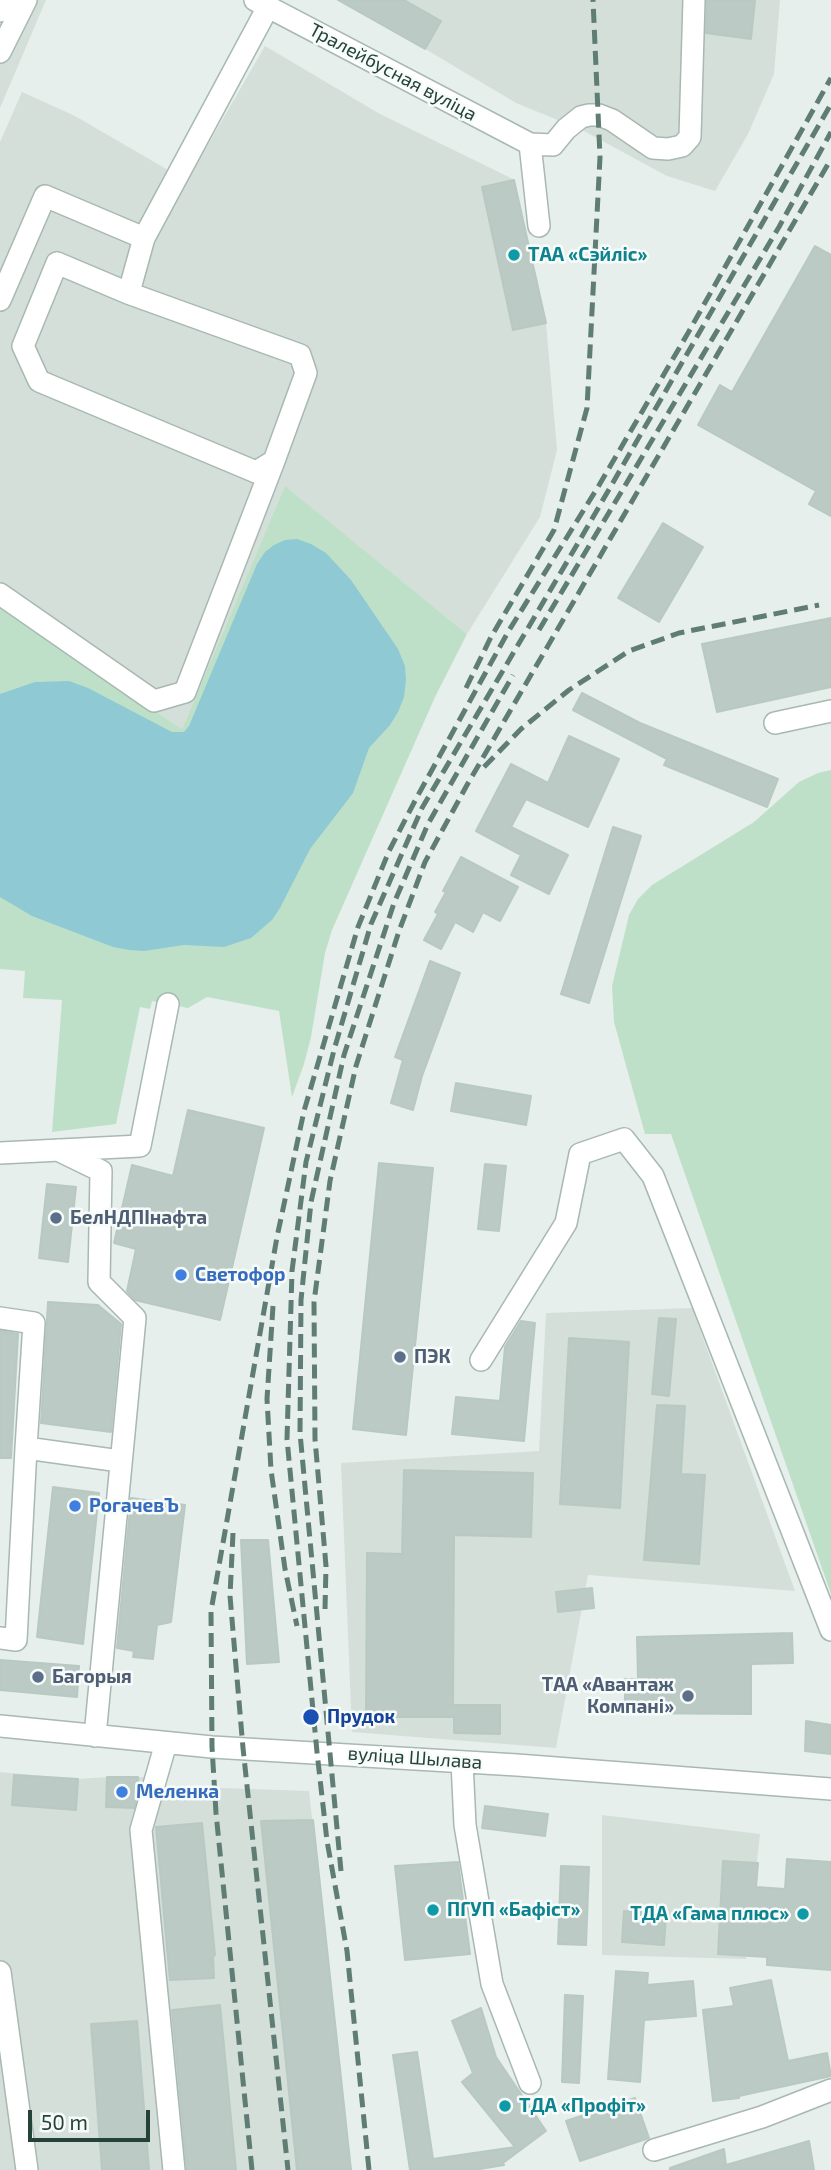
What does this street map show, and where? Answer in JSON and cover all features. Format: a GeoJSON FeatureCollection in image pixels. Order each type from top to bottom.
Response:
{"type":"FeatureCollection","features":[{"type":"Feature","properties":{"kind":"street"},"geometry":{"type":"LineString","coordinates":[[0,11],[6,0]]}},
{"type":"Feature","properties":{"kind":"street"},"geometry":{"type":"LineString","coordinates":[[0,52],[26,0]]}},
{"type":"Feature","properties":{"kind":"street"},"geometry":{"type":"LineString","coordinates":[[539,226],[530,144],[553,145],[566,129],[581,117],[589,115],[599,115],[612,120],[653,148],[682,146],[690,137],[694,0]]}},
{"type":"Feature","properties":{"kind":"street"},"geometry":{"type":"LineString","coordinates":[[129,292],[144,239],[260,2]]}},
{"type":"Feature","properties":{"kind":"street","name":"Тралейбусная вуліца"},"geometry":{"type":"LineString","coordinates":[[260,2],[530,144]]}},
{"type":"Feature","properties":{"kind":"street"},"geometry":{"type":"LineString","coordinates":[[0,300],[45,196],[144,239]]}},
{"type":"Feature","properties":{"kind":"street"},"geometry":{"type":"LineString","coordinates":[[0,594],[154,701],[185,692],[274,461],[306,373],[300,355],[129,292],[57,262],[23,346],[39,381],[256,472],[274,461]]}},
{"type":"Feature","properties":{"kind":"street"},"geometry":{"type":"LineString","coordinates":[[775,723],[831,711]]}},
{"type":"Feature","properties":{"kind":"street"},"geometry":{"type":"LineString","coordinates":[[0,1153],[140,1146],[168,1004]]}},
{"type":"Feature","properties":{"kind":"street"},"geometry":{"type":"LineString","coordinates":[[481,1360],[566,1223],[580,1154],[624,1139],[653,1176],[831,1630]]}},
{"type":"Feature","properties":{"kind":"street"},"geometry":{"type":"LineString","coordinates":[[58,1150],[101,1171],[99,1282],[135,1318],[95,1736]]}},
{"type":"Feature","properties":{"kind":"street"},"geometry":{"type":"LineString","coordinates":[[0,1318],[34,1323],[16,1640],[0,1638]]}},
{"type":"Feature","properties":{"kind":"street"},"geometry":{"type":"LineString","coordinates":[[26,1448],[120,1461]]}},
{"type":"Feature","properties":{"kind":"street","name":"вуліца Шылава"},"geometry":{"type":"LineString","coordinates":[[0,1727],[166,1743],[831,1789]]}},
{"type":"Feature","properties":{"kind":"street"},"geometry":{"type":"LineString","coordinates":[[166,1743],[141,1830],[174,2170]]}},
{"type":"Feature","properties":{"kind":"street"},"geometry":{"type":"LineString","coordinates":[[463,1762],[466,1825],[492,1984],[530,2083]]}},
{"type":"Feature","properties":{"kind":"street"},"geometry":{"type":"LineString","coordinates":[[0,1972],[27,2170]]}},
{"type":"Feature","properties":{"kind":"street"},"geometry":{"type":"LineString","coordinates":[[654,2150],[762,2117],[831,2090]]}},
{"type":"Feature","properties":{"kind":"shaded area"},"geometry":{"type":"Polygon","coordinates":[[[0,0],[46,0],[0,108],[0,0]]]}},
{"type":"Feature","properties":{"kind":"shaded area"},"geometry":{"type":"Polygon","coordinates":[[[343,0],[780,0],[774,74],[748,134],[715,191],[667,176],[582,130],[516,103],[343,0]]]}},
{"type":"Feature","properties":{"kind":"shaded area"},"geometry":{"type":"Polygon","coordinates":[[[265,46],[380,114],[515,180],[482,187],[513,330],[546,323],[557,450],[540,517],[467,634],[285,487],[182,729],[0,608],[0,142],[22,92],[75,116],[187,181],[265,46]]]}},
{"type":"Feature","properties":{"kind":"shaded area"},"geometry":{"type":"Polygon","coordinates":[[[692,1308],[795,1591],[588,1575],[556,1748],[352,1732],[341,1463],[539,1451],[546,1313],[692,1308]]]}},
{"type":"Feature","properties":{"kind":"shaded area"},"geometry":{"type":"Polygon","coordinates":[[[0,1772],[78,1779],[160,1777],[162,1786],[309,1791],[351,2170],[0,2170],[0,1772]]]}},
{"type":"Feature","properties":{"kind":"shaded area"},"geometry":{"type":"Polygon","coordinates":[[[602,1815],[760,1834],[746,1959],[602,1955],[602,1815]]]}},
{"type":"Feature","properties":{"kind":"green space"},"geometry":{"type":"Polygon","coordinates":[[[285,486],[467,634],[435,697],[332,930],[325,953],[311,1037],[292,1097],[279,1011],[207,997],[188,1008],[152,1001],[150,1009],[140,1007],[116,1124],[52,1132],[62,1000],[23,998],[25,971],[0,969],[0,608],[182,729],[285,486]]]}},
{"type":"Feature","properties":{"kind":"green space"},"geometry":{"type":"Polygon","coordinates":[[[831,770],[831,1594],[671,1134],[645,1134],[614,1022],[612,986],[629,915],[638,899],[652,885],[754,822],[799,782],[831,770]]]}},
{"type":"Feature","properties":{"kind":"water"},"geometry":{"type":"Polygon","coordinates":[[[297,539],[326,553],[351,580],[398,649],[405,666],[406,680],[404,697],[398,712],[369,748],[353,793],[310,849],[272,920],[251,938],[224,947],[184,945],[144,951],[129,950],[113,947],[32,916],[0,897],[0,694],[35,682],[69,681],[88,688],[172,732],[184,732],[189,726],[257,564],[274,545],[297,539]]]}},
{"type":"Feature","properties":{"kind":"building"},"geometry":{"type":"Polygon","coordinates":[[[338,0],[404,0],[441,21],[425,49],[338,0]]]}},
{"type":"Feature","properties":{"kind":"building"},"geometry":{"type":"Polygon","coordinates":[[[707,0],[755,0],[751,39],[706,33],[707,0]]]}},
{"type":"Feature","properties":{"kind":"building","name":"ТАА «Сэйліс»"},"geometry":{"type":"Polygon","coordinates":[[[514,180],[546,323],[513,330],[482,187],[514,180]]]}},
{"type":"Feature","properties":{"kind":"building"},"geometry":{"type":"Polygon","coordinates":[[[815,246],[831,255],[831,516],[809,504],[816,491],[698,425],[720,385],[732,392],[815,246]]]}},
{"type":"Feature","properties":{"kind":"building"},"geometry":{"type":"Polygon","coordinates":[[[663,523],[703,547],[659,622],[618,598],[663,523]]]}},
{"type":"Feature","properties":{"kind":"building"},"geometry":{"type":"Polygon","coordinates":[[[831,618],[831,687],[717,712],[702,644],[831,618]]]}},
{"type":"Feature","properties":{"kind":"building"},"geometry":{"type":"Polygon","coordinates":[[[582,693],[640,723],[778,779],[767,807],[664,765],[667,759],[573,710],[582,693]]]}},
{"type":"Feature","properties":{"kind":"building"},"geometry":{"type":"Polygon","coordinates":[[[569,736],[619,759],[588,827],[526,799],[511,827],[568,855],[549,894],[511,875],[521,855],[476,831],[511,764],[548,783],[569,736]]]}},
{"type":"Feature","properties":{"kind":"building"},"geometry":{"type":"Polygon","coordinates":[[[613,827],[641,836],[589,1003],[561,994],[613,827]]]}},
{"type":"Feature","properties":{"kind":"building"},"geometry":{"type":"Polygon","coordinates":[[[461,857],[518,887],[500,921],[483,912],[473,932],[455,922],[441,949],[424,940],[438,914],[435,912],[446,892],[443,891],[461,857]]]}},
{"type":"Feature","properties":{"kind":"building"},"geometry":{"type":"Polygon","coordinates":[[[430,961],[460,973],[422,1076],[413,1110],[391,1103],[403,1060],[395,1057],[430,961]]]}},
{"type":"Feature","properties":{"kind":"building"},"geometry":{"type":"Polygon","coordinates":[[[456,1083],[531,1096],[526,1125],[451,1111],[456,1083]]]}},
{"type":"Feature","properties":{"kind":"building"},"geometry":{"type":"Polygon","coordinates":[[[188,1110],[264,1128],[220,1320],[135,1300],[127,1291],[136,1249],[114,1243],[132,1165],[173,1176],[188,1110]]]}},
{"type":"Feature","properties":{"kind":"building"},"geometry":{"type":"Polygon","coordinates":[[[379,1163],[433,1168],[406,1435],[353,1429],[379,1163]]]}},
{"type":"Feature","properties":{"kind":"building"},"geometry":{"type":"Polygon","coordinates":[[[485,1164],[506,1166],[499,1231],[478,1229],[485,1164]]]}},
{"type":"Feature","properties":{"kind":"building"},"geometry":{"type":"Polygon","coordinates":[[[47,1184],[76,1187],[68,1262],[39,1258],[47,1184]]]}},
{"type":"Feature","properties":{"kind":"building"},"geometry":{"type":"Polygon","coordinates":[[[48,1302],[98,1305],[121,1324],[111,1432],[41,1423],[48,1302]]]}},
{"type":"Feature","properties":{"kind":"building"},"geometry":{"type":"Polygon","coordinates":[[[659,1318],[676,1319],[669,1396],[652,1394],[659,1318]]]}},
{"type":"Feature","properties":{"kind":"building"},"geometry":{"type":"Polygon","coordinates":[[[521,1321],[535,1323],[524,1441],[452,1434],[456,1397],[500,1401],[505,1347],[521,1321]]]}},
{"type":"Feature","properties":{"kind":"building"},"geometry":{"type":"Polygon","coordinates":[[[0,1331],[18,1334],[11,1458],[0,1458],[0,1331]]]}},
{"type":"Feature","properties":{"kind":"building"},"geometry":{"type":"Polygon","coordinates":[[[569,1338],[629,1342],[620,1508],[560,1504],[569,1338]]]}},
{"type":"Feature","properties":{"kind":"building"},"geometry":{"type":"Polygon","coordinates":[[[657,1405],[685,1406],[681,1474],[705,1475],[699,1564],[644,1560],[657,1405]]]}},
{"type":"Feature","properties":{"kind":"building"},"geometry":{"type":"Polygon","coordinates":[[[404,1470],[533,1473],[531,1537],[454,1535],[453,1705],[500,1705],[500,1734],[454,1733],[454,1717],[366,1717],[367,1553],[402,1554],[404,1470]]]}},
{"type":"Feature","properties":{"kind":"building"},"geometry":{"type":"Polygon","coordinates":[[[53,1487],[99,1493],[83,1644],[37,1637],[53,1487]]]}},
{"type":"Feature","properties":{"kind":"building"},"geometry":{"type":"Polygon","coordinates":[[[131,1498],[185,1505],[171,1622],[157,1625],[153,1659],[133,1657],[134,1651],[117,1648],[131,1498]]]}},
{"type":"Feature","properties":{"kind":"building"},"geometry":{"type":"Polygon","coordinates":[[[241,1540],[268,1540],[279,1662],[247,1664],[241,1540]]]}},
{"type":"Feature","properties":{"kind":"building"},"geometry":{"type":"Polygon","coordinates":[[[592,1588],[594,1608],[558,1612],[556,1592],[592,1588]]]}},
{"type":"Feature","properties":{"kind":"building"},"geometry":{"type":"Polygon","coordinates":[[[792,1633],[793,1663],[751,1664],[751,1714],[625,1713],[625,1679],[638,1679],[637,1637],[792,1633]]]}},
{"type":"Feature","properties":{"kind":"building"},"geometry":{"type":"Polygon","coordinates":[[[0,1660],[79,1666],[77,1697],[0,1690],[0,1660]]]}},
{"type":"Feature","properties":{"kind":"building"},"geometry":{"type":"Polygon","coordinates":[[[806,1721],[831,1725],[831,1754],[805,1751],[806,1721]]]}},
{"type":"Feature","properties":{"kind":"building"},"geometry":{"type":"Polygon","coordinates":[[[14,1775],[78,1779],[76,1810],[12,1805],[14,1775]]]}},
{"type":"Feature","properties":{"kind":"building","name":"Меленка"},"geometry":{"type":"Polygon","coordinates":[[[107,1777],[138,1777],[134,1808],[106,1807],[107,1777]]]}},
{"type":"Feature","properties":{"kind":"building"},"geometry":{"type":"Polygon","coordinates":[[[485,1806],[548,1814],[545,1836],[482,1828],[485,1806]]]}},
{"type":"Feature","properties":{"kind":"building"},"geometry":{"type":"Polygon","coordinates":[[[313,1820],[351,2170],[297,2170],[261,1821],[313,1820]]]}},
{"type":"Feature","properties":{"kind":"building"},"geometry":{"type":"Polygon","coordinates":[[[202,1823],[215,1955],[214,1978],[170,1980],[156,1827],[202,1823]]]}},
{"type":"Feature","properties":{"kind":"building"},"geometry":{"type":"Polygon","coordinates":[[[787,1859],[831,1862],[831,1970],[767,1965],[767,1957],[718,1954],[723,1861],[758,1863],[756,1887],[785,1889],[787,1859]]]}},
{"type":"Feature","properties":{"kind":"building","name":"ПГУП «Бафіст»"},"geometry":{"type":"Polygon","coordinates":[[[458,1862],[470,1954],[405,1960],[395,1866],[458,1862]]]}},
{"type":"Feature","properties":{"kind":"building"},"geometry":{"type":"Polygon","coordinates":[[[561,1866],[589,1867],[586,1945],[558,1944],[561,1866]]]}},
{"type":"Feature","properties":{"kind":"building"},"geometry":{"type":"Polygon","coordinates":[[[624,1911],[666,1914],[664,1945],[622,1942],[624,1911]]]}},
{"type":"Feature","properties":{"kind":"building"},"geometry":{"type":"Polygon","coordinates":[[[616,1971],[648,1973],[647,1985],[693,1981],[696,2016],[644,2020],[640,2082],[608,2079],[616,1971]]]}},
{"type":"Feature","properties":{"kind":"building"},"geometry":{"type":"Polygon","coordinates":[[[771,1980],[788,2061],[827,2053],[831,2076],[739,2098],[713,2101],[703,2010],[734,2006],[730,1988],[771,1980]]]}},
{"type":"Feature","properties":{"kind":"building"},"geometry":{"type":"Polygon","coordinates":[[[565,1995],[583,1996],[579,2083],[562,2082],[565,1995]]]}},
{"type":"Feature","properties":{"kind":"building"},"geometry":{"type":"Polygon","coordinates":[[[220,2005],[236,2170],[187,2170],[172,2010],[220,2005]]]}},
{"type":"Feature","properties":{"kind":"building"},"geometry":{"type":"Polygon","coordinates":[[[481,2008],[496,2057],[546,2131],[503,2163],[504,2165],[474,2170],[410,2170],[393,2055],[417,2052],[433,2159],[515,2147],[462,2082],[473,2073],[452,2021],[481,2008]]]}},
{"type":"Feature","properties":{"kind":"building"},"geometry":{"type":"Polygon","coordinates":[[[137,2021],[149,2170],[102,2170],[91,2024],[137,2021]]]}},
{"type":"Feature","properties":{"kind":"building"},"geometry":{"type":"Polygon","coordinates":[[[635,2098],[649,2138],[580,2161],[566,2121],[635,2098]]]}},
{"type":"Feature","properties":{"kind":"building"},"geometry":{"type":"Polygon","coordinates":[[[809,2141],[814,2170],[670,2170],[724,2149],[726,2165],[809,2141]]]}},
{"type":"Feature","properties":{"kind":"railway"},"geometry":{"type":"LineString","coordinates":[[466,688],[491,637],[554,530],[587,408],[600,157],[593,0]]}},
{"type":"Feature","properties":{"kind":"railway"},"geometry":{"type":"LineString","coordinates":[[252,2170],[216,1813],[212,1747],[211,1611],[277,1237],[304,1111],[358,927],[389,851],[508,632],[598,487],[688,333],[831,78]]}},
{"type":"Feature","properties":{"kind":"railway"},"geometry":{"type":"LineString","coordinates":[[369,2170],[347,1951],[327,1841],[317,1752],[287,1439],[292,1271],[306,1162],[334,1050],[371,924],[422,808],[831,104]]}},
{"type":"Feature","properties":{"kind":"railway"},"geometry":{"type":"LineString","coordinates":[[539,630],[779,227],[831,132]]}},
{"type":"Feature","properties":{"kind":"railway"},"geometry":{"type":"LineString","coordinates":[[325,1609],[326,1566],[315,1439],[314,1302],[330,1181],[356,1066],[399,931],[425,862],[467,785],[831,159]]}},
{"type":"Feature","properties":{"kind":"railway"},"geometry":{"type":"LineString","coordinates":[[484,767],[521,729],[569,690],[629,651],[679,633],[819,605]]}},
{"type":"Feature","properties":{"kind":"railway"},"geometry":{"type":"LineString","coordinates":[[341,1871],[300,1433],[301,1300],[311,1202],[344,1055],[394,903],[428,824],[513,675]]}},
{"type":"Feature","properties":{"kind":"railway"},"geometry":{"type":"LineString","coordinates":[[273,1306],[267,1399],[271,1470],[285,1569],[297,1626]]}},
{"type":"Feature","properties":{"kind":"railway"},"geometry":{"type":"LineString","coordinates":[[233,1533],[230,1596],[243,1748],[288,2170]]}},
{"type":"Feature","properties":{"kind":"place","name":"ТАА «Сэйліс»"},"geometry":{"type":"Point","coordinates":[514,255]}},
{"type":"Feature","properties":{"kind":"place","name":"БелНДПІнафта"},"geometry":{"type":"Point","coordinates":[56,1218]}},
{"type":"Feature","properties":{"kind":"place","name":"Светофор"},"geometry":{"type":"Point","coordinates":[181,1275]}},
{"type":"Feature","properties":{"kind":"place","name":"ПЭК"},"geometry":{"type":"Point","coordinates":[400,1357]}},
{"type":"Feature","properties":{"kind":"place","name":"РогачевЪ"},"geometry":{"type":"Point","coordinates":[75,1506]}},
{"type":"Feature","properties":{"kind":"place","name":"Багорыя"},"geometry":{"type":"Point","coordinates":[38,1677]}},
{"type":"Feature","properties":{"kind":"place","name":"ТАА «Авантаж Компані»"},"geometry":{"type":"Point","coordinates":[688,1696]}},
{"type":"Feature","properties":{"kind":"place","name":"Прудок"},"geometry":{"type":"Point","coordinates":[311,1717]}},
{"type":"Feature","properties":{"kind":"place","name":"Меленка"},"geometry":{"type":"Point","coordinates":[122,1792]}},
{"type":"Feature","properties":{"kind":"place","name":"ПГУП «Бафіст»"},"geometry":{"type":"Point","coordinates":[433,1910]}},
{"type":"Feature","properties":{"kind":"place","name":"ТДА «Гама плюс»"},"geometry":{"type":"Point","coordinates":[803,1914]}},
{"type":"Feature","properties":{"kind":"place","name":"ТДА «Профіт»"},"geometry":{"type":"Point","coordinates":[505,2106]}}]}
